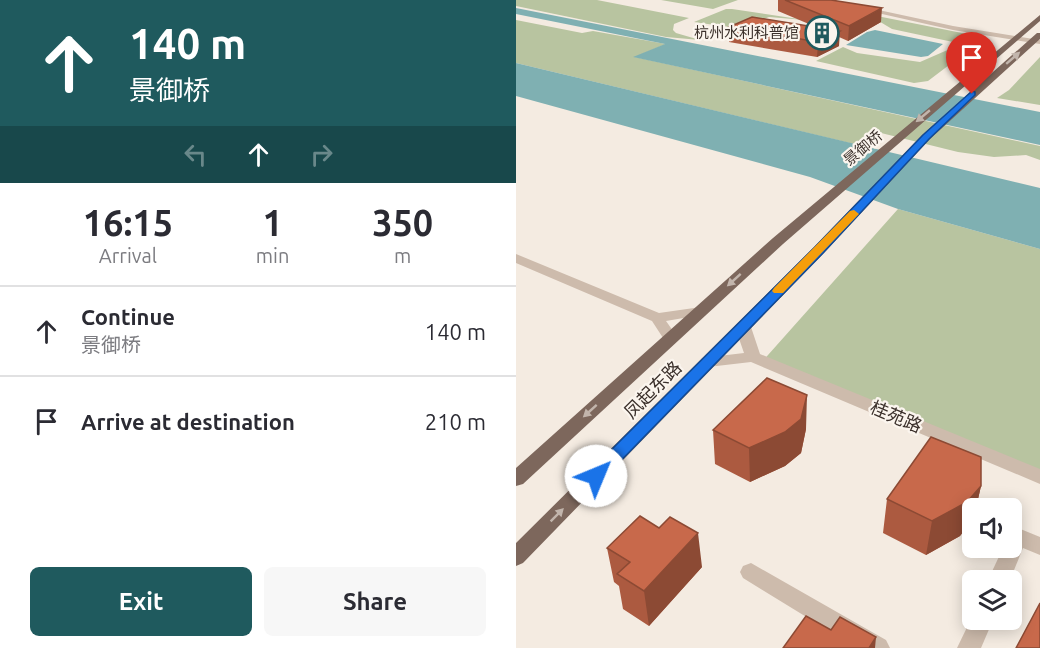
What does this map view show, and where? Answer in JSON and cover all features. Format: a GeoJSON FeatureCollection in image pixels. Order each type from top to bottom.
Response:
{"type":"FeatureCollection","features":[{"type":"Feature","properties":{"kind":"main road"},"geometry":{"type":"LineString","coordinates":[[1015,38],[1040,17]]}},
{"type":"Feature","properties":{"kind":"main road"},"geometry":{"type":"LineString","coordinates":[[1036,42],[1040,34]]}},
{"type":"Feature","properties":{"kind":"main road","name":"景御桥"},"geometry":{"type":"LineString","coordinates":[[778,240],[1015,38]]}},
{"type":"Feature","properties":{"kind":"main road","name":"景御桥"},"geometry":{"type":"LineString","coordinates":[[819,250],[926,137],[986,82],[1036,42]]}},
{"type":"Feature","properties":{"kind":"main road","name":"凤起东路"},"geometry":{"type":"LineString","coordinates":[[516,479],[778,240]]}},
{"type":"Feature","properties":{"kind":"main road","name":"凤起东路"},"geometry":{"type":"LineString","coordinates":[[516,557],[819,250]]}},
{"type":"Feature","properties":{"kind":"street"},"geometry":{"type":"LineString","coordinates":[[824,0],[953,28],[1036,42]]}},
{"type":"Feature","properties":{"kind":"street"},"geometry":{"type":"LineString","coordinates":[[516,258],[657,318],[701,311]]}},
{"type":"Feature","properties":{"kind":"street"},"geometry":{"type":"LineString","coordinates":[[657,318],[670,338]]}},
{"type":"Feature","properties":{"kind":"street"},"geometry":{"type":"LineString","coordinates":[[743,327],[753,357]]}},
{"type":"Feature","properties":{"kind":"street","name":"桂苑路"},"geometry":{"type":"LineString","coordinates":[[708,362],[753,357],[1040,477]]}},
{"type":"Feature","properties":{"kind":"street"},"geometry":{"type":"LineString","coordinates":[[1003,570],[1018,536],[1040,546]]}},
{"type":"Feature","properties":{"kind":"street"},"geometry":{"type":"LineString","coordinates":[[751,572],[878,648]]}},
{"type":"Feature","properties":{"kind":"street"},"geometry":{"type":"LineString","coordinates":[[969,648],[977,630]]}},
{"type":"Feature","properties":{"kind":"green space"},"geometry":{"type":"Polygon","coordinates":[[[516,0],[597,0],[689,18],[674,24],[673,30],[700,40],[666,37],[516,6],[516,0]]]}},
{"type":"Feature","properties":{"kind":"green space"},"geometry":{"type":"Polygon","coordinates":[[[661,0],[738,0],[713,9],[661,0]]]}},
{"type":"Feature","properties":{"kind":"green space"},"geometry":{"type":"Polygon","coordinates":[[[726,9],[805,20],[769,17],[751,24],[776,34],[694,22],[726,9]]]}},
{"type":"Feature","properties":{"kind":"green space"},"geometry":{"type":"Polygon","coordinates":[[[867,14],[977,36],[982,40],[928,81],[914,83],[816,61],[843,47],[857,53],[920,62],[952,48],[953,42],[892,29],[867,14]]]}},
{"type":"Feature","properties":{"kind":"green space"},"geometry":{"type":"Polygon","coordinates":[[[516,20],[582,33],[593,31],[666,44],[635,57],[1040,146],[1040,160],[1026,155],[994,157],[958,152],[873,131],[858,145],[516,63],[516,20]]]}},
{"type":"Feature","properties":{"kind":"green space"},"geometry":{"type":"Polygon","coordinates":[[[1040,57],[1040,105],[997,98],[1009,90],[1040,57]]]}},
{"type":"Feature","properties":{"kind":"green space"},"geometry":{"type":"Polygon","coordinates":[[[898,209],[1040,249],[1040,479],[760,364],[898,209]]]}},
{"type":"Feature","properties":{"kind":"water"},"geometry":{"type":"Polygon","coordinates":[[[516,8],[1040,112],[1040,145],[633,57],[665,44],[516,14],[516,8]]]}},
{"type":"Feature","properties":{"kind":"water"},"geometry":{"type":"Polygon","coordinates":[[[875,30],[943,44],[928,56],[921,57],[846,45],[867,32],[875,30]]]}},
{"type":"Feature","properties":{"kind":"water"},"geometry":{"type":"Polygon","coordinates":[[[516,63],[1040,188],[1040,249],[898,209],[810,177],[516,96],[516,63]]]}},
{"type":"Feature","properties":{"kind":"building"},"geometry":{"type":"Polygon","coordinates":[[[785,0],[831,0],[882,8],[849,26],[785,0]]]}},
{"type":"Feature","properties":{"kind":"building"},"geometry":{"type":"Polygon","coordinates":[[[752,17],[840,31],[818,42],[729,27],[752,17]]]}},
{"type":"Feature","properties":{"kind":"building"},"geometry":{"type":"Polygon","coordinates":[[[767,378],[807,395],[801,419],[785,432],[749,448],[713,430],[767,378]]]}},
{"type":"Feature","properties":{"kind":"building"},"geometry":{"type":"Polygon","coordinates":[[[931,437],[981,457],[981,486],[970,498],[962,498],[962,505],[932,521],[887,499],[931,437]]]}},
{"type":"Feature","properties":{"kind":"building"},"geometry":{"type":"Polygon","coordinates":[[[640,516],[659,528],[670,517],[698,533],[644,591],[617,574],[630,562],[607,548],[640,516]]]}},
{"type":"Feature","properties":{"kind":"building"},"geometry":{"type":"Polygon","coordinates":[[[1040,603],[1040,648],[1016,648],[1040,603]]]}},
{"type":"Feature","properties":{"kind":"building"},"geometry":{"type":"Polygon","coordinates":[[[806,616],[831,630],[840,617],[876,637],[869,648],[783,648],[806,616]]]}},
{"type":"Feature","properties":{"kind":"slow traffic"},"geometry":{"type":"LineString","coordinates":[[779,291],[854,214]]}},
{"type":"Feature","properties":{"kind":"place","name":"杭州水利科普馆"},"geometry":{"type":"Point","coordinates":[822,33]}},
{"type":"Feature","properties":{"kind":"route"},"geometry":{"type":"LineString","coordinates":[[596,476],[819,250],[926,137],[972,94]]}}]}
